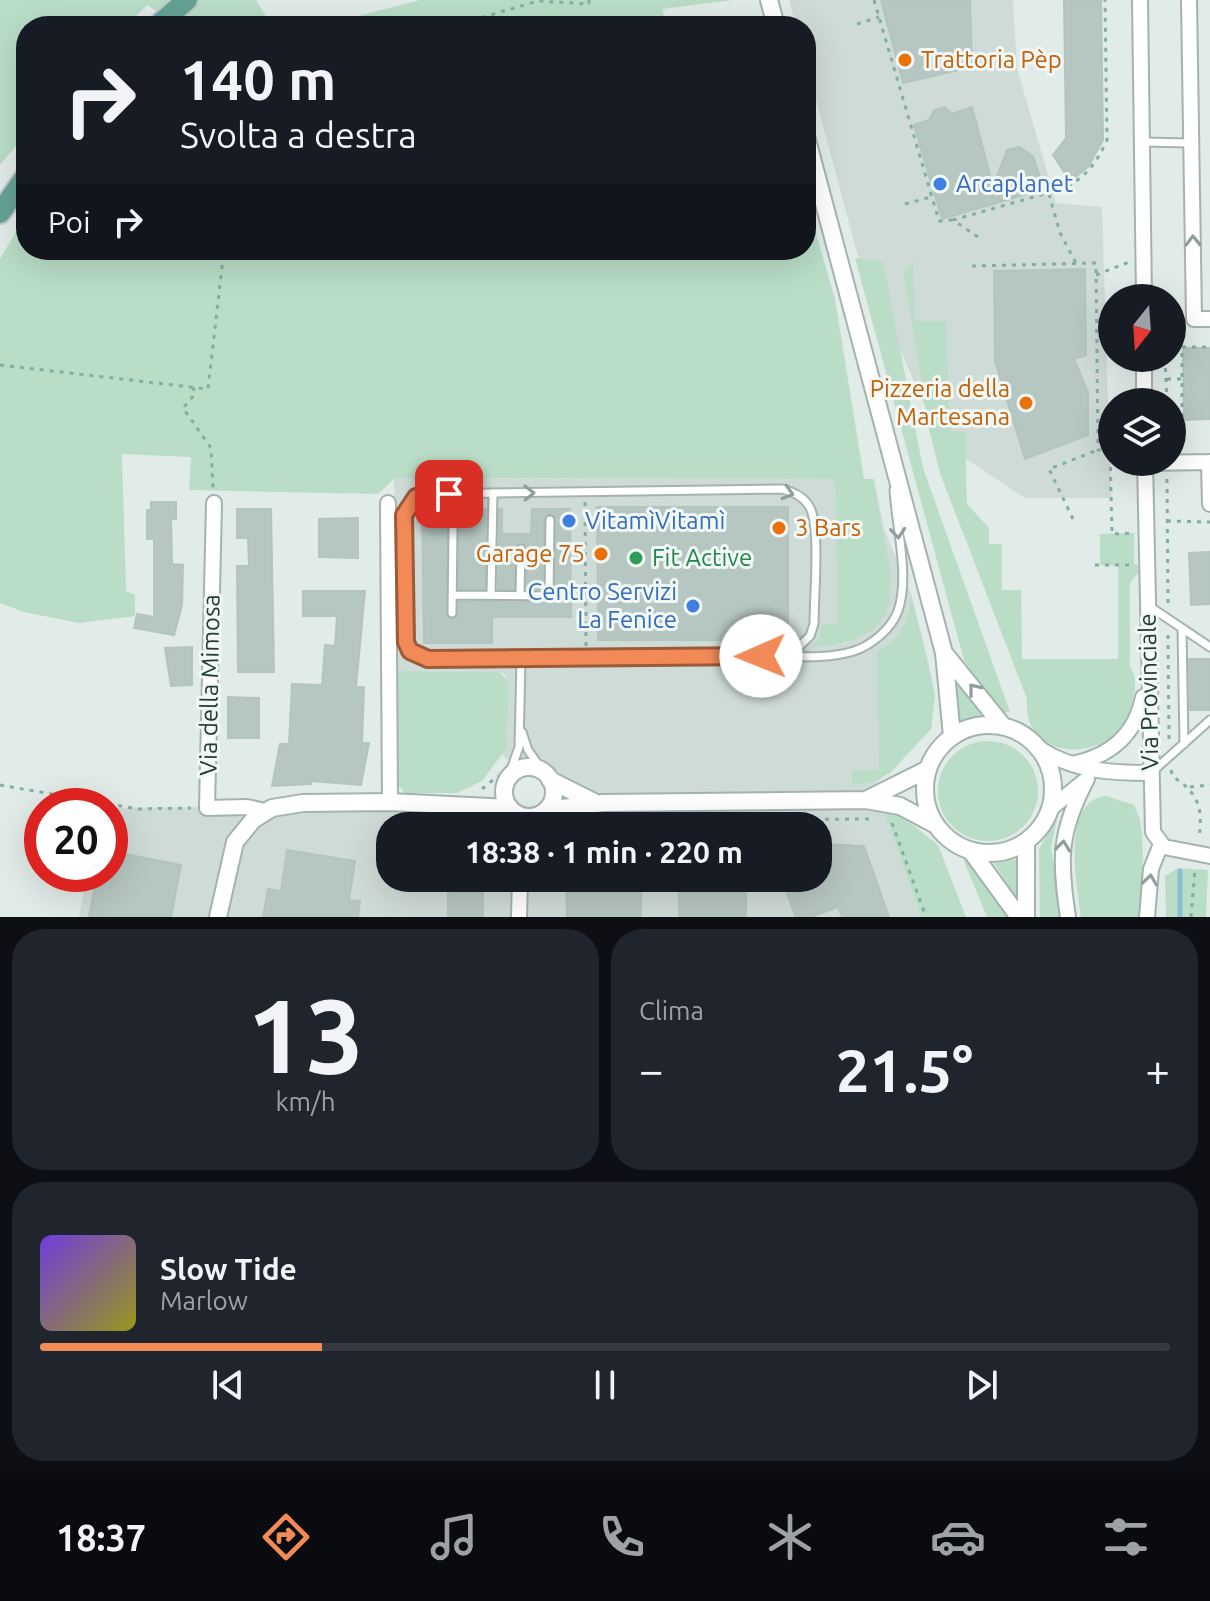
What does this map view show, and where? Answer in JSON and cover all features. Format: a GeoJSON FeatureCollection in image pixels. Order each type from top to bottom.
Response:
{"type":"FeatureCollection","features":[{"type":"Feature","properties":{"kind":"main road"},"geometry":{"type":"LineString","coordinates":[[169,16],[187,0]]}},
{"type":"Feature","properties":{"kind":"main road"},"geometry":{"type":"LineString","coordinates":[[0,213],[16,190]]}},
{"type":"Feature","properties":{"kind":"street"},"geometry":{"type":"LineString","coordinates":[[1140,0],[1144,284]]}},
{"type":"Feature","properties":{"kind":"street"},"geometry":{"type":"LineString","coordinates":[[1189,0],[1194,319],[1210,319]]}},
{"type":"Feature","properties":{"kind":"street"},"geometry":{"type":"LineString","coordinates":[[816,173],[944,653],[952,736]]}},
{"type":"Feature","properties":{"kind":"street"},"geometry":{"type":"LineString","coordinates":[[1186,462],[1210,462],[1210,504]]}},
{"type":"Feature","properties":{"kind":"street","name":"Via Provinciale"},"geometry":{"type":"LineString","coordinates":[[1145,476],[1153,832],[1161,844],[1151,869],[1147,917]]}},
{"type":"Feature","properties":{"kind":"street","name":"Via della Mimosa"},"geometry":{"type":"LineString","coordinates":[[214,503],[207,808],[247,807],[265,811]]}},
{"type":"Feature","properties":{"kind":"street"},"geometry":{"type":"LineString","coordinates":[[388,503],[390,802]]}},
{"type":"Feature","properties":{"kind":"street"},"geometry":{"type":"LineString","coordinates":[[944,653],[1003,726]]}},
{"type":"Feature","properties":{"kind":"street"},"geometry":{"type":"LineString","coordinates":[[1072,764],[1099,757],[1132,729],[1141,708],[1148,673]]}},
{"type":"Feature","properties":{"kind":"street"},"geometry":{"type":"LineString","coordinates":[[931,822],[924,788],[937,750],[952,736],[985,725],[1003,726],[1024,735],[1040,749],[1072,764],[1103,773],[1151,773]]}},
{"type":"Feature","properties":{"kind":"street"},"geometry":{"type":"LineString","coordinates":[[550,812],[603,803],[866,800],[900,806],[931,822],[951,841],[971,851],[990,853],[1026,842],[1041,827],[1050,809],[1052,774],[1040,749]]}},
{"type":"Feature","properties":{"kind":"street"},"geometry":{"type":"LineString","coordinates":[[469,798],[527,768],[584,799],[603,803]]}},
{"type":"Feature","properties":{"kind":"street"},"geometry":{"type":"LineString","coordinates":[[866,800],[928,769]]}},
{"type":"Feature","properties":{"kind":"street"},"geometry":{"type":"LineString","coordinates":[[1050,809],[1087,779],[1103,773]]}},
{"type":"Feature","properties":{"kind":"street"},"geometry":{"type":"LineString","coordinates":[[531,812],[553,796],[547,777]]}},
{"type":"Feature","properties":{"kind":"street"},"geometry":{"type":"LineString","coordinates":[[505,778],[505,798],[521,812]]}},
{"type":"Feature","properties":{"kind":"street"},"geometry":{"type":"LineString","coordinates":[[1068,917],[1061,871],[1062,844],[1073,806],[1087,779]]}},
{"type":"Feature","properties":{"kind":"street"},"geometry":{"type":"LineString","coordinates":[[218,917],[235,842],[265,811],[303,803],[469,798],[513,812]]}},
{"type":"Feature","properties":{"kind":"street"},"geometry":{"type":"LineString","coordinates":[[1026,842],[1026,917]]}},
{"type":"Feature","properties":{"kind":"street"},"geometry":{"type":"LineString","coordinates":[[1161,844],[1175,851],[1210,856]]}},
{"type":"Feature","properties":{"kind":"street"},"geometry":{"type":"LineString","coordinates":[[971,851],[1019,917]]}},
{"type":"Feature","properties":{"kind":"street"},"geometry":{"type":"LineString","coordinates":[[519,917],[520,892]]}},
{"type":"Feature","properties":{"kind":"lane"},"geometry":{"type":"LineString","coordinates":[[1143,142],[1191,143]]}},
{"type":"Feature","properties":{"kind":"lane"},"geometry":{"type":"LineString","coordinates":[[789,656],[810,636],[814,624],[814,527],[811,511],[795,492],[782,489],[427,494],[416,497],[407,505],[404,515],[406,642],[410,651],[428,659],[521,659],[789,656],[832,655],[865,647],[881,635],[898,611],[901,566],[892,455]]}},
{"type":"Feature","properties":{"kind":"lane"},"geometry":{"type":"LineString","coordinates":[[491,595],[493,493]]}},
{"type":"Feature","properties":{"kind":"lane"},"geometry":{"type":"LineString","coordinates":[[452,595],[549,596],[550,520]]}},
{"type":"Feature","properties":{"kind":"lane"},"geometry":{"type":"LineString","coordinates":[[452,613],[453,527]]}},
{"type":"Feature","properties":{"kind":"lane"},"geometry":{"type":"LineString","coordinates":[[520,595],[521,549]]}},
{"type":"Feature","properties":{"kind":"lane"},"geometry":{"type":"LineString","coordinates":[[1147,604],[1210,647]]}},
{"type":"Feature","properties":{"kind":"lane"},"geometry":{"type":"LineString","coordinates":[[1182,629],[1184,744]]}},
{"type":"Feature","properties":{"kind":"lane"},"geometry":{"type":"LineString","coordinates":[[505,778],[519,747],[521,659]]}},
{"type":"Feature","properties":{"kind":"lane"},"geometry":{"type":"LineString","coordinates":[[1151,773],[1210,720]]}},
{"type":"Feature","properties":{"kind":"lane"},"geometry":{"type":"LineString","coordinates":[[521,726],[528,750],[547,777]]}},
{"type":"Feature","properties":{"kind":"path"},"geometry":{"type":"LineString","coordinates":[[487,16],[538,1],[589,4],[589,0]]}},
{"type":"Feature","properties":{"kind":"path"},"geometry":{"type":"LineString","coordinates":[[874,0],[939,221],[1049,194],[1082,179],[1098,160],[1107,140],[1105,0]]}},
{"type":"Feature","properties":{"kind":"path"},"geometry":{"type":"LineString","coordinates":[[857,24],[879,17]]}},
{"type":"Feature","properties":{"kind":"path"},"geometry":{"type":"LineString","coordinates":[[1049,194],[1060,233],[1076,263]]}},
{"type":"Feature","properties":{"kind":"path"},"geometry":{"type":"LineString","coordinates":[[905,204],[931,197]]}},
{"type":"Feature","properties":{"kind":"path"},"geometry":{"type":"LineString","coordinates":[[953,220],[978,237]]}},
{"type":"Feature","properties":{"kind":"path"},"geometry":{"type":"LineString","coordinates":[[1096,275],[1144,256]]}},
{"type":"Feature","properties":{"kind":"path"},"geometry":{"type":"LineString","coordinates":[[0,365],[208,389],[223,260]]}},
{"type":"Feature","properties":{"kind":"path"},"geometry":{"type":"LineString","coordinates":[[972,266],[1096,263],[1098,450],[1049,469],[1073,519]]}},
{"type":"Feature","properties":{"kind":"path"},"geometry":{"type":"LineString","coordinates":[[1182,388],[1182,347],[1210,347]]}},
{"type":"Feature","properties":{"kind":"path"},"geometry":{"type":"LineString","coordinates":[[1166,372],[1167,388]]}},
{"type":"Feature","properties":{"kind":"path"},"geometry":{"type":"LineString","coordinates":[[1167,379],[1182,379]]}},
{"type":"Feature","properties":{"kind":"path"},"geometry":{"type":"LineString","coordinates":[[193,387],[195,394],[183,408],[211,448],[214,503]]}},
{"type":"Feature","properties":{"kind":"path"},"geometry":{"type":"LineString","coordinates":[[1111,476],[1112,534],[1134,533]]}},
{"type":"Feature","properties":{"kind":"path"},"geometry":{"type":"LineString","coordinates":[[585,492],[586,658]]}},
{"type":"Feature","properties":{"kind":"path"},"geometry":{"type":"LineString","coordinates":[[1167,521],[1210,522]]}},
{"type":"Feature","properties":{"kind":"path"},"geometry":{"type":"LineString","coordinates":[[1095,565],[1146,565]]}},
{"type":"Feature","properties":{"kind":"path"},"geometry":{"type":"LineString","coordinates":[[469,798],[505,778]]}},
{"type":"Feature","properties":{"kind":"path"},"geometry":{"type":"LineString","coordinates":[[0,785],[138,809],[207,808]]}},
{"type":"Feature","properties":{"kind":"path"},"geometry":{"type":"LineString","coordinates":[[1190,787],[1210,785]]}},
{"type":"Feature","properties":{"kind":"path"},"geometry":{"type":"LineString","coordinates":[[832,819],[875,819]]}},
{"type":"Feature","properties":{"kind":"path"},"geometry":{"type":"LineString","coordinates":[[926,917],[891,819],[931,822]]}},
{"type":"Feature","properties":{"kind":"shaded area"},"geometry":{"type":"Polygon","coordinates":[[[789,0],[1013,0],[1017,68],[1056,203],[1102,207],[1104,284],[1098,284],[1098,372],[1107,372],[1108,388],[1098,388],[1098,476],[1110,476],[1111,498],[1025,498],[941,442],[857,253],[816,99],[816,16],[793,16],[789,0]]]}},
{"type":"Feature","properties":{"kind":"shaded area"},"geometry":{"type":"Polygon","coordinates":[[[394,478],[874,479],[884,529],[911,594],[928,660],[935,695],[931,729],[863,797],[602,800],[535,765],[517,767],[503,756],[509,683],[505,675],[499,672],[398,671],[394,478]]]}},
{"type":"Feature","properties":{"kind":"shaded area"},"geometry":{"type":"Polygon","coordinates":[[[866,804],[883,809],[921,917],[79,917],[84,892],[128,892],[128,808],[390,805],[510,812],[376,812],[376,892],[832,892],[832,812],[570,812],[603,806],[866,804]]]}},
{"type":"Feature","properties":{"kind":"green space"},"geometry":{"type":"Polygon","coordinates":[[[0,0],[256,0],[266,16],[164,16],[147,5],[136,16],[16,16],[16,146],[0,165],[0,0]]]}},
{"type":"Feature","properties":{"kind":"green space"},"geometry":{"type":"Polygon","coordinates":[[[420,0],[733,0],[662,9],[664,16],[358,16],[420,0]]]}},
{"type":"Feature","properties":{"kind":"green space"},"geometry":{"type":"Polygon","coordinates":[[[16,232],[16,260],[816,260],[816,233],[835,299],[864,479],[874,479],[889,565],[891,590],[886,611],[873,629],[848,641],[810,647],[819,639],[822,624],[838,624],[835,479],[395,478],[378,494],[189,490],[191,457],[122,454],[126,591],[135,595],[135,616],[79,623],[24,612],[0,603],[0,259],[16,232]]]}},
{"type":"Feature","properties":{"kind":"green space"},"geometry":{"type":"Polygon","coordinates":[[[855,258],[883,262],[923,468],[1010,712],[1000,713],[964,660],[855,258]]]}},
{"type":"Feature","properties":{"kind":"green space"},"geometry":{"type":"Polygon","coordinates":[[[913,262],[915,321],[946,321],[950,431],[965,432],[967,504],[989,528],[989,544],[1002,544],[1002,590],[1021,590],[1022,659],[1118,659],[1118,566],[1100,565],[1100,534],[1134,533],[1134,564],[1138,565],[1138,573],[1130,583],[1130,667],[1135,680],[1134,692],[1128,717],[1122,727],[1099,745],[1059,748],[1037,735],[1029,721],[1027,699],[940,473],[928,425],[904,272],[913,262]]]}},
{"type":"Feature","properties":{"kind":"green space"},"geometry":{"type":"Polygon","coordinates":[[[911,594],[935,695],[931,729],[890,773],[872,782],[852,785],[852,770],[879,770],[877,652],[903,628],[911,594]]]}},
{"type":"Feature","properties":{"kind":"green space"},"geometry":{"type":"Polygon","coordinates":[[[398,671],[499,672],[509,682],[506,749],[482,781],[457,793],[405,793],[397,783],[398,671]]]}},
{"type":"Feature","properties":{"kind":"green space"},"geometry":{"type":"Polygon","coordinates":[[[955,676],[982,717],[958,727],[955,676]]]}},
{"type":"Feature","properties":{"kind":"green space"},"geometry":{"type":"Polygon","coordinates":[[[988,741],[1016,749],[1030,763],[1038,791],[1030,819],[1016,833],[988,841],[960,833],[946,819],[938,791],[946,763],[960,749],[988,741]]]}},
{"type":"Feature","properties":{"kind":"green space"},"geometry":{"type":"Polygon","coordinates":[[[1106,796],[1134,805],[1139,816],[1143,844],[1141,917],[1081,917],[1075,867],[1077,828],[1082,812],[1092,801],[1106,796]]]}},
{"type":"Feature","properties":{"kind":"green space"},"geometry":{"type":"Polygon","coordinates":[[[883,809],[904,818],[938,845],[966,917],[921,917],[883,809]]]}},
{"type":"Feature","properties":{"kind":"green space"},"geometry":{"type":"Polygon","coordinates":[[[1058,814],[1051,847],[1061,917],[1040,917],[1039,849],[1058,814]]]}},
{"type":"Feature","properties":{"kind":"green space"},"geometry":{"type":"Polygon","coordinates":[[[963,859],[988,879],[1009,917],[987,917],[963,859]]]}},
{"type":"Feature","properties":{"kind":"green space"},"geometry":{"type":"Polygon","coordinates":[[[1018,859],[1019,902],[994,863],[1018,859]]]}},
{"type":"Feature","properties":{"kind":"green space"},"geometry":{"type":"Polygon","coordinates":[[[1178,868],[1208,870],[1206,917],[1166,917],[1165,876],[1178,868]]]}},
{"type":"Feature","properties":{"kind":"building"},"geometry":{"type":"Polygon","coordinates":[[[881,0],[970,0],[972,67],[903,83],[881,0]]]}},
{"type":"Feature","properties":{"kind":"building"},"geometry":{"type":"Polygon","coordinates":[[[1064,0],[1101,0],[1103,140],[1088,167],[1070,181],[1053,155],[1066,138],[1064,0]]]}},
{"type":"Feature","properties":{"kind":"building"},"geometry":{"type":"Polygon","coordinates":[[[945,107],[952,114],[972,107],[993,186],[1007,150],[1019,147],[1033,156],[1044,189],[942,219],[914,125],[929,120],[934,110],[945,107]]]}},
{"type":"Feature","properties":{"kind":"building"},"geometry":{"type":"Polygon","coordinates":[[[1085,269],[1086,355],[1074,359],[1088,392],[1088,435],[1025,459],[995,361],[994,271],[1085,269]]]}},
{"type":"Feature","properties":{"kind":"building"},"geometry":{"type":"Polygon","coordinates":[[[1186,348],[1210,348],[1210,419],[1186,420],[1186,388],[1184,388],[1186,348]]]}},
{"type":"Feature","properties":{"kind":"building"},"geometry":{"type":"Polygon","coordinates":[[[151,502],[176,502],[176,519],[171,519],[172,564],[183,565],[182,605],[174,635],[134,628],[137,614],[154,617],[154,539],[147,539],[147,510],[151,510],[151,502]]]}},
{"type":"Feature","properties":{"kind":"building","name":"Centro Servizi La Fenice"},"geometry":{"type":"Polygon","coordinates":[[[597,507],[788,507],[788,640],[598,640],[597,507]]]}},
{"type":"Feature","properties":{"kind":"building"},"geometry":{"type":"Polygon","coordinates":[[[237,509],[271,509],[274,672],[238,672],[237,566],[249,566],[248,538],[237,538],[237,509]]]}},
{"type":"Feature","properties":{"kind":"building"},"geometry":{"type":"Polygon","coordinates":[[[486,509],[485,589],[459,589],[459,526],[454,521],[447,524],[447,617],[457,617],[459,602],[553,601],[555,516],[548,514],[544,519],[543,589],[527,589],[527,548],[520,543],[514,549],[514,589],[498,589],[499,509],[502,509],[502,534],[531,534],[532,509],[570,509],[571,617],[492,617],[492,643],[424,643],[422,510],[486,509]]]}},
{"type":"Feature","properties":{"kind":"building"},"geometry":{"type":"Polygon","coordinates":[[[358,518],[358,558],[319,557],[319,519],[358,518]]]}},
{"type":"Feature","properties":{"kind":"building"},"geometry":{"type":"Polygon","coordinates":[[[1210,552],[1210,604],[1191,605],[1189,553],[1210,552]]]}},
{"type":"Feature","properties":{"kind":"building"},"geometry":{"type":"Polygon","coordinates":[[[303,591],[365,591],[356,687],[364,687],[362,743],[369,743],[361,785],[311,781],[311,784],[272,786],[280,744],[289,744],[292,684],[322,685],[325,645],[335,646],[337,616],[303,616],[303,591]]]}},
{"type":"Feature","properties":{"kind":"building"},"geometry":{"type":"Polygon","coordinates":[[[192,647],[192,685],[171,686],[165,648],[192,647]]]}},
{"type":"Feature","properties":{"kind":"building"},"geometry":{"type":"Polygon","coordinates":[[[1189,659],[1209,659],[1210,710],[1190,710],[1189,659]]]}},
{"type":"Feature","properties":{"kind":"building"},"geometry":{"type":"Polygon","coordinates":[[[228,697],[259,698],[259,738],[228,738],[228,697]]]}},
{"type":"Feature","properties":{"kind":"building"},"geometry":{"type":"Polygon","coordinates":[[[832,845],[864,846],[889,917],[842,917],[838,907],[811,917],[796,917],[786,892],[832,892],[832,845]]]}},
{"type":"Feature","properties":{"kind":"building"},"geometry":{"type":"Polygon","coordinates":[[[287,850],[355,861],[349,900],[360,901],[358,917],[263,917],[268,889],[281,891],[287,850]]]}},
{"type":"Feature","properties":{"kind":"building"},"geometry":{"type":"Polygon","coordinates":[[[128,855],[181,865],[171,917],[89,917],[94,892],[128,892],[128,855]]]}},
{"type":"Feature","properties":{"kind":"building"},"geometry":{"type":"Polygon","coordinates":[[[448,892],[483,892],[483,917],[448,917],[448,892]]]}},
{"type":"Feature","properties":{"kind":"building"},"geometry":{"type":"Polygon","coordinates":[[[566,892],[641,892],[641,917],[567,917],[566,892]]]}},
{"type":"Feature","properties":{"kind":"building"},"geometry":{"type":"Polygon","coordinates":[[[679,892],[746,892],[746,917],[679,917],[679,892]]]}},
{"type":"Feature","properties":{"kind":"waterway"},"geometry":{"type":"LineString","coordinates":[[1180,871],[1180,917]]}},
{"type":"Feature","properties":{"kind":"place","name":"Trattoria Pèp"},"geometry":{"type":"Point","coordinates":[905,60]}},
{"type":"Feature","properties":{"kind":"place","name":"Arcaplanet"},"geometry":{"type":"Point","coordinates":[940,184]}},
{"type":"Feature","properties":{"kind":"place","name":"Pizzeria della Martesana"},"geometry":{"type":"Point","coordinates":[1026,403]}},
{"type":"Feature","properties":{"kind":"place","name":"VitamìVitamì"},"geometry":{"type":"Point","coordinates":[569,521]}},
{"type":"Feature","properties":{"kind":"place","name":"3 Bars"},"geometry":{"type":"Point","coordinates":[779,528]}},
{"type":"Feature","properties":{"kind":"place","name":"Garage 75"},"geometry":{"type":"Point","coordinates":[601,554]}},
{"type":"Feature","properties":{"kind":"place","name":"Fit Active"},"geometry":{"type":"Point","coordinates":[636,558]}},
{"type":"Feature","properties":{"kind":"place","name":"Centro Servizi La Fenice"},"geometry":{"type":"Point","coordinates":[693,606]}},
{"type":"Feature","properties":{"kind":"route"},"geometry":{"type":"LineString","coordinates":[[449,494],[416,497],[407,505],[404,515],[406,642],[417,657],[761,656]]}}]}
